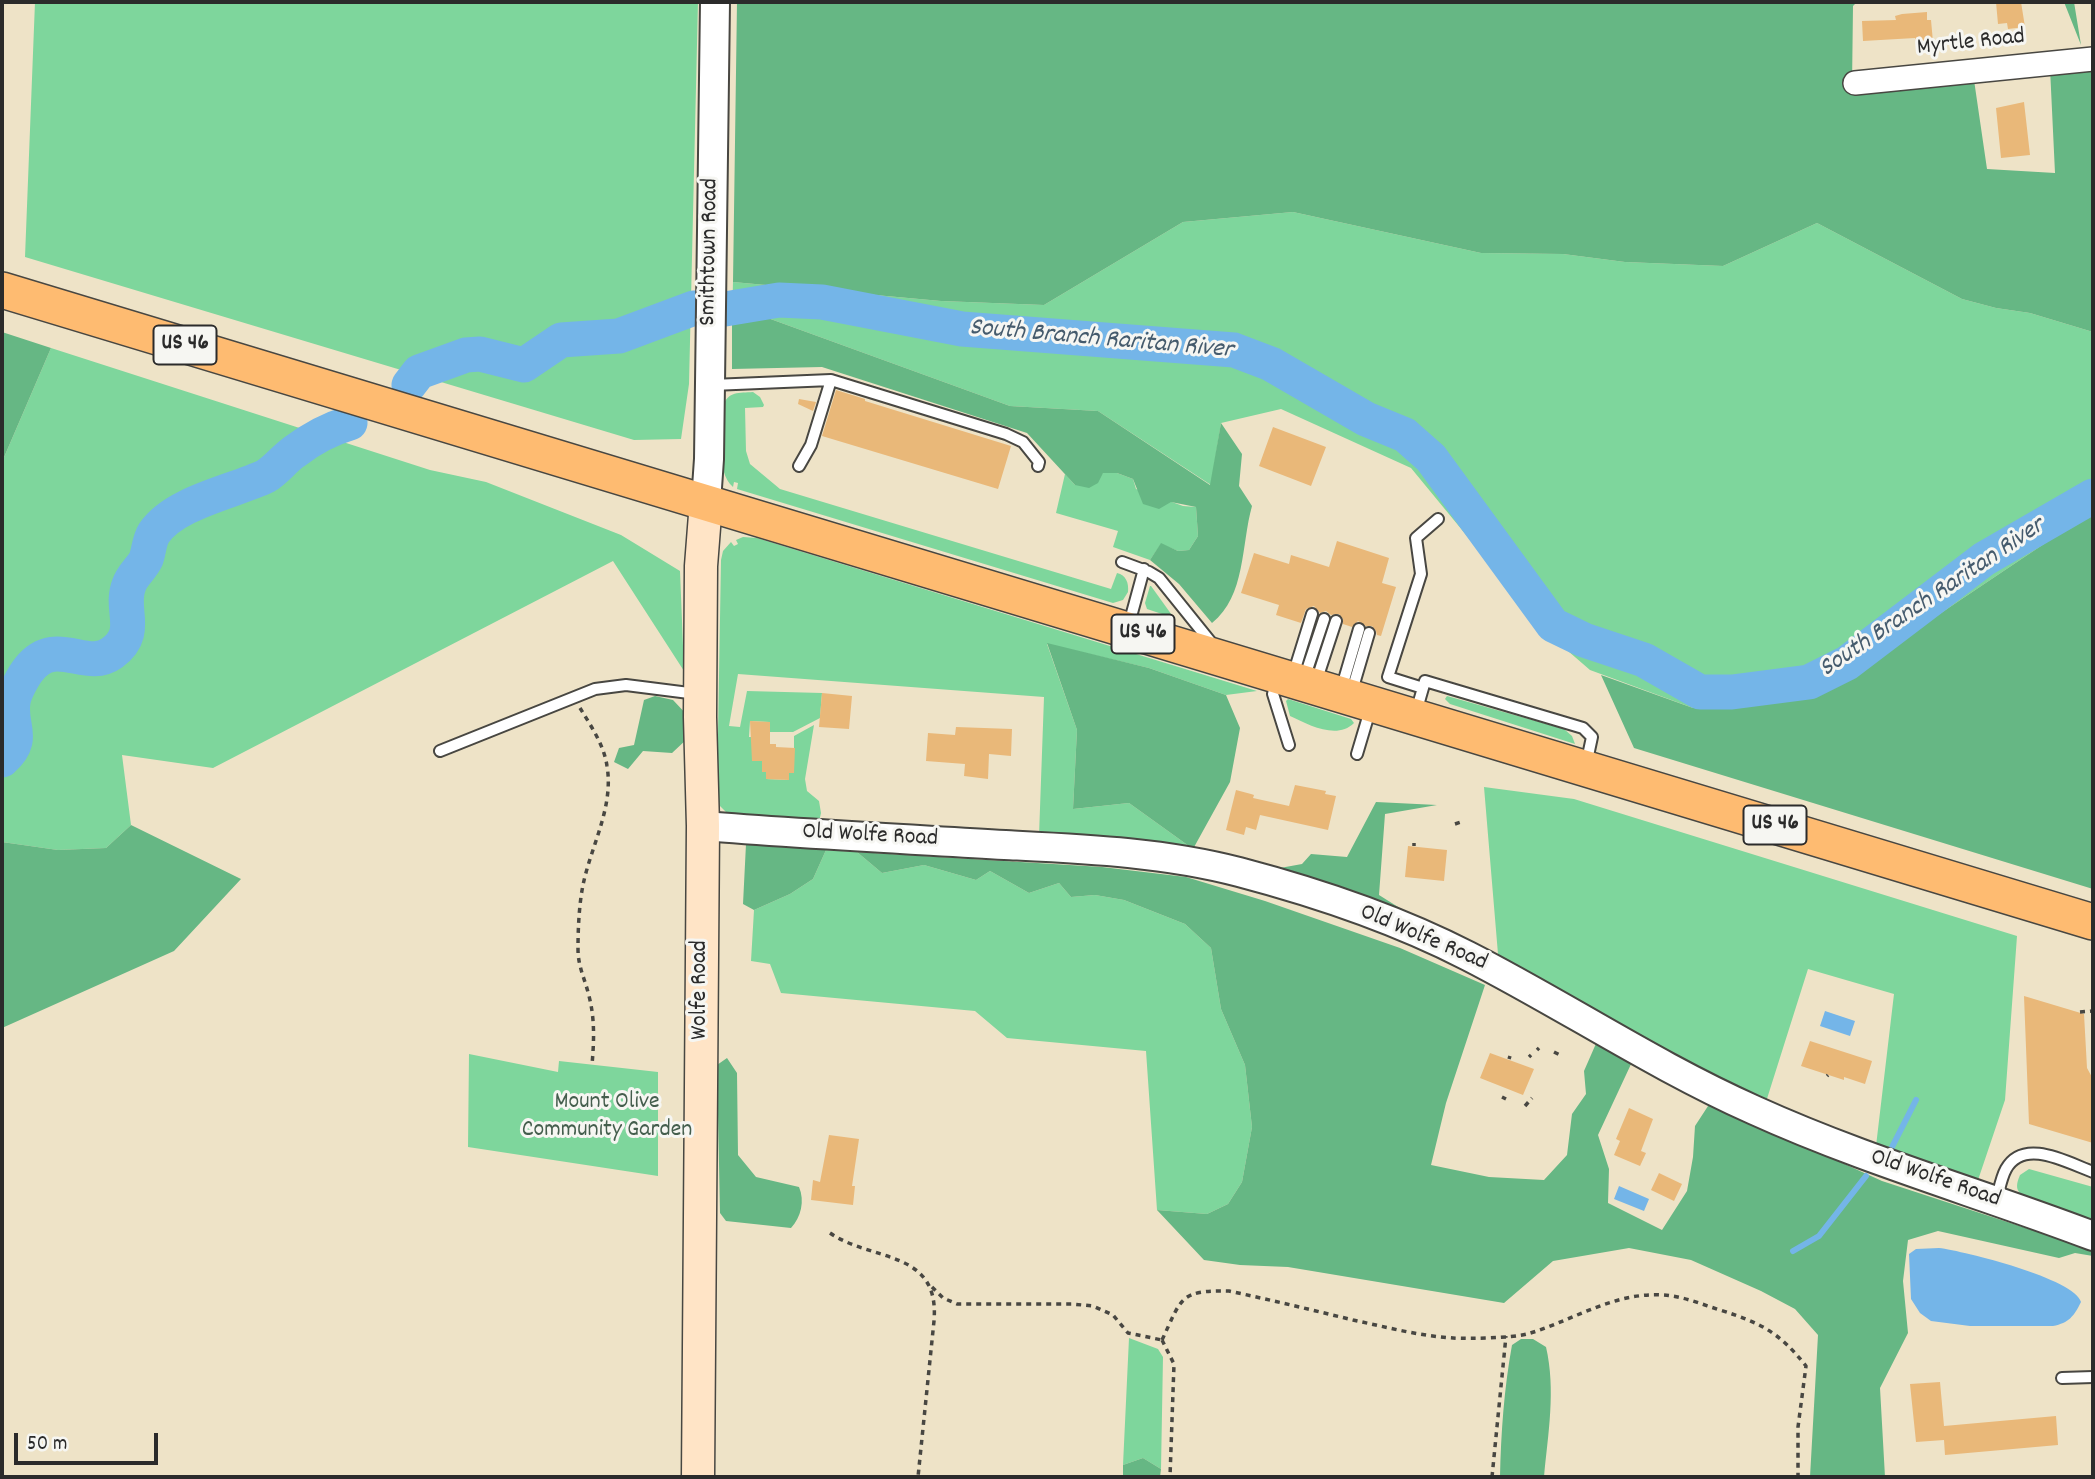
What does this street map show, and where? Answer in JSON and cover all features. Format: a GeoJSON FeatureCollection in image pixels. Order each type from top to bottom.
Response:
{"type":"FeatureCollection","features":[{"type":"Feature","properties":{"kind":"main road","name":"US 46"},"geometry":{"type":"LineString","coordinates":[[2,290],[1321,688],[1419,702],[1586,768],[2093,922]]}},
{"type":"Feature","properties":{"kind":"main road","name":"Wolfe Road"},"geometry":{"type":"LineString","coordinates":[[698,1477],[703,826],[701,566],[706,502]]}},
{"type":"Feature","properties":{"kind":"street","name":"Smithtown Road"},"geometry":{"type":"LineString","coordinates":[[706,502],[715,2]]}},
{"type":"Feature","properties":{"kind":"street","name":"Myrtle Road"},"geometry":{"type":"LineString","coordinates":[[1855,83],[2093,59]]}},
{"type":"Feature","properties":{"kind":"street","name":"Old Wolfe Road"},"geometry":{"type":"LineString","coordinates":[[703,826],[1067,848],[1184,859],[1244,874],[1404,927],[1465,954],[1752,1110],[1886,1163],[2093,1236]]}},
{"type":"Feature","properties":{"kind":"lane"},"geometry":{"type":"LineString","coordinates":[[710,386],[831,380],[1006,434],[1023,442],[1039,461],[1038,466]]}},
{"type":"Feature","properties":{"kind":"lane"},"geometry":{"type":"LineString","coordinates":[[799,466],[811,445],[831,380]]}},
{"type":"Feature","properties":{"kind":"lane"},"geometry":{"type":"LineString","coordinates":[[1419,702],[1388,677],[1421,574],[1416,538],[1438,519]]}},
{"type":"Feature","properties":{"kind":"lane"},"geometry":{"type":"LineString","coordinates":[[1122,562],[1159,578],[1223,659]]}},
{"type":"Feature","properties":{"kind":"lane"},"geometry":{"type":"LineString","coordinates":[[1127,629],[1143,569]]}},
{"type":"Feature","properties":{"kind":"lane"},"geometry":{"type":"LineString","coordinates":[[1312,614],[1321,688],[1357,754]]}},
{"type":"Feature","properties":{"kind":"lane"},"geometry":{"type":"LineString","coordinates":[[1321,688],[1330,620]]}},
{"type":"Feature","properties":{"kind":"lane"},"geometry":{"type":"LineString","coordinates":[[1289,745],[1273,694],[1321,688],[1364,631]]}},
{"type":"Feature","properties":{"kind":"lane"},"geometry":{"type":"LineString","coordinates":[[440,751],[595,689],[626,685],[700,695]]}},
{"type":"Feature","properties":{"kind":"lane"},"geometry":{"type":"LineString","coordinates":[[1996,1201],[2007,1168],[2022,1155],[2036,1153],[2093,1172]]}},
{"type":"Feature","properties":{"kind":"lane"},"geometry":{"type":"LineString","coordinates":[[2062,1378],[2093,1377]]}},
{"type":"Feature","properties":{"kind":"path"},"geometry":{"type":"LineString","coordinates":[[574,697],[603,748],[609,784],[604,814],[582,887],[578,951],[580,974],[589,994],[593,1019],[592,1065]]}},
{"type":"Feature","properties":{"kind":"path"},"geometry":{"type":"LineString","coordinates":[[1455,824],[1461,822]]}},
{"type":"Feature","properties":{"kind":"path"},"geometry":{"type":"LineString","coordinates":[[2080,1012],[2093,1011]]}},
{"type":"Feature","properties":{"kind":"path"},"geometry":{"type":"LineString","coordinates":[[1554,1052],[1560,1055]]}},
{"type":"Feature","properties":{"kind":"path"},"geometry":{"type":"LineString","coordinates":[[1525,1106],[1532,1098]]}},
{"type":"Feature","properties":{"kind":"path"},"geometry":{"type":"LineString","coordinates":[[830,1233],[843,1242],[896,1258],[916,1268],[943,1298],[957,1304],[1093,1306],[1113,1315],[1128,1333],[1162,1340]]}},
{"type":"Feature","properties":{"kind":"path"},"geometry":{"type":"LineString","coordinates":[[918,1477],[935,1310],[928,1282]]}},
{"type":"Feature","properties":{"kind":"path"},"geometry":{"type":"LineString","coordinates":[[1162,1340],[1181,1301],[1192,1293],[1203,1291],[1229,1291],[1402,1331],[1453,1338],[1524,1335],[1607,1302],[1649,1294],[1682,1298],[1750,1320],[1777,1334],[1806,1366],[1798,1427],[1798,1477]]}},
{"type":"Feature","properties":{"kind":"path"},"geometry":{"type":"LineString","coordinates":[[1492,1477],[1506,1335]]}},
{"type":"Feature","properties":{"kind":"path"},"geometry":{"type":"LineString","coordinates":[[1162,1340],[1174,1364],[1170,1477]]}},
{"type":"Feature","properties":{"kind":"green space"},"geometry":{"type":"Polygon","coordinates":[[[35,2],[698,2],[689,384],[681,439],[634,440],[25,257],[35,2]]]}},
{"type":"Feature","properties":{"kind":"green space"},"geometry":{"type":"Polygon","coordinates":[[[737,2],[1857,2],[1853,6],[1852,86],[1974,80],[1987,169],[2055,173],[2050,68],[2093,63],[2093,332],[2030,313],[1962,299],[1817,223],[1723,266],[1625,262],[1563,254],[1481,253],[1293,212],[1183,222],[1044,305],[941,301],[733,282],[737,2]]]}},
{"type":"Feature","properties":{"kind":"green space"},"geometry":{"type":"Polygon","coordinates":[[[2064,2],[2074,2],[2081,45],[2064,2]]]}},
{"type":"Feature","properties":{"kind":"green space"},"geometry":{"type":"Polygon","coordinates":[[[1293,212],[1481,253],[1563,254],[1625,262],[1723,266],[1817,223],[1962,299],[2030,313],[2093,332],[2093,511],[1850,674],[1783,695],[1693,708],[1590,670],[1546,632],[1411,468],[1281,409],[1221,423],[1211,485],[1098,411],[1010,406],[754,313],[732,317],[733,282],[941,301],[1044,305],[1183,222],[1293,212]]]}},
{"type":"Feature","properties":{"kind":"green space"},"geometry":{"type":"Polygon","coordinates":[[[754,313],[1010,406],[1098,411],[1210,485],[1221,423],[1242,454],[1239,486],[1252,506],[1237,584],[1223,612],[1212,623],[1179,584],[1150,560],[1161,543],[1178,551],[1189,550],[1198,536],[1196,507],[1171,502],[1159,509],[1143,504],[1133,479],[1117,473],[1103,473],[1098,483],[1089,488],[1075,485],[1027,433],[822,367],[732,369],[732,317],[754,313]]]}},
{"type":"Feature","properties":{"kind":"green space"},"geometry":{"type":"Polygon","coordinates":[[[2,332],[51,348],[2,462],[2,332]]]}},
{"type":"Feature","properties":{"kind":"green space"},"geometry":{"type":"Polygon","coordinates":[[[51,348],[430,470],[486,482],[621,535],[680,571],[684,671],[613,561],[213,768],[122,755],[131,825],[106,848],[58,850],[2,842],[2,462],[51,348]]]}},
{"type":"Feature","properties":{"kind":"green space"},"geometry":{"type":"Polygon","coordinates":[[[753,392],[760,397],[764,405],[745,408],[746,451],[750,464],[780,489],[1111,589],[1117,573],[1126,580],[1128,592],[1123,600],[1113,603],[737,489],[738,483],[734,482],[733,487],[727,480],[722,461],[723,406],[731,395],[753,392]]]}},
{"type":"Feature","properties":{"kind":"green space"},"geometry":{"type":"Polygon","coordinates":[[[1103,473],[1117,473],[1133,479],[1136,489],[1183,506],[1196,507],[1198,536],[1189,550],[1178,551],[1161,544],[1150,560],[1113,547],[1118,531],[1056,513],[1065,474],[1075,485],[1103,473]]]}},
{"type":"Feature","properties":{"kind":"green space"},"geometry":{"type":"Polygon","coordinates":[[[2093,511],[2093,889],[1634,748],[1601,675],[1693,708],[1783,695],[1850,674],[2093,511]]]}},
{"type":"Feature","properties":{"kind":"green space"},"geometry":{"type":"Polygon","coordinates":[[[743,537],[757,538],[1257,691],[1226,695],[1149,668],[1047,644],[1077,730],[1073,809],[1129,803],[1193,849],[1039,836],[1044,697],[738,674],[729,726],[740,727],[747,691],[822,693],[820,718],[793,732],[770,732],[769,722],[750,721],[749,737],[752,737],[752,761],[762,761],[762,771],[766,772],[766,779],[789,780],[789,773],[794,773],[794,736],[814,725],[805,779],[807,791],[819,801],[821,813],[819,822],[728,814],[720,806],[717,793],[721,560],[723,551],[731,542],[734,546],[738,544],[736,540],[743,537]]]}},
{"type":"Feature","properties":{"kind":"green space"},"geometry":{"type":"Polygon","coordinates":[[[1150,586],[1174,618],[1147,609],[1145,603],[1150,586]]]}},
{"type":"Feature","properties":{"kind":"green space"},"geometry":{"type":"Polygon","coordinates":[[[1047,643],[1149,668],[1226,695],[1240,728],[1230,782],[1193,849],[1129,803],[1073,809],[1077,730],[1047,643]]]}},
{"type":"Feature","properties":{"kind":"green space"},"geometry":{"type":"Polygon","coordinates":[[[655,696],[673,700],[689,717],[687,739],[672,753],[643,751],[628,769],[614,762],[619,748],[634,745],[644,700],[655,696]]]}},
{"type":"Feature","properties":{"kind":"green space"},"geometry":{"type":"Polygon","coordinates":[[[1447,696],[1564,729],[1572,736],[1575,744],[1450,704],[1445,699],[1447,696]]]}},
{"type":"Feature","properties":{"kind":"green space"},"geometry":{"type":"Polygon","coordinates":[[[1288,699],[1351,719],[1354,723],[1347,728],[1331,731],[1314,727],[1290,716],[1286,701],[1288,699]]]}},
{"type":"Feature","properties":{"kind":"green space"},"geometry":{"type":"Polygon","coordinates":[[[1484,787],[1574,799],[2017,936],[2005,1100],[1977,1183],[1876,1146],[1894,994],[1808,969],[1765,1105],[1499,966],[1484,787]]]}},
{"type":"Feature","properties":{"kind":"green space"},"geometry":{"type":"Polygon","coordinates":[[[1376,802],[1437,805],[1385,814],[1379,895],[1422,922],[1269,870],[1302,864],[1311,854],[1347,857],[1376,802]]]}},
{"type":"Feature","properties":{"kind":"green space"},"geometry":{"type":"Polygon","coordinates":[[[131,825],[241,879],[174,951],[2,1028],[2,842],[58,850],[106,848],[131,825]]]}},
{"type":"Feature","properties":{"kind":"green space"},"geometry":{"type":"Polygon","coordinates":[[[746,844],[826,850],[813,879],[790,894],[754,910],[743,904],[746,844]]]}},
{"type":"Feature","properties":{"kind":"green space"},"geometry":{"type":"Polygon","coordinates":[[[826,850],[857,852],[882,873],[924,865],[976,880],[990,871],[1029,893],[1059,883],[1071,897],[1095,895],[1124,900],[1185,924],[1211,948],[1221,1009],[1245,1065],[1252,1127],[1242,1182],[1228,1204],[1207,1214],[1157,1210],[1146,1051],[1007,1038],[975,1011],[781,993],[770,964],[751,961],[754,910],[790,894],[813,879],[826,850]]]}},
{"type":"Feature","properties":{"kind":"green space"},"geometry":{"type":"Polygon","coordinates":[[[857,852],[1102,867],[1186,877],[1400,948],[1485,985],[1446,1103],[1431,1165],[1489,1177],[1544,1180],[1567,1155],[1572,1114],[1586,1094],[1584,1071],[1598,1039],[1632,1062],[1598,1135],[1609,1169],[1608,1203],[1662,1230],[1687,1191],[1695,1126],[1710,1103],[1882,1181],[2093,1250],[2093,1256],[2075,1253],[2059,1258],[1938,1231],[1908,1240],[1903,1281],[1908,1333],[1880,1388],[1885,1477],[1810,1477],[1818,1335],[1795,1309],[1691,1260],[1629,1248],[1553,1261],[1504,1303],[1288,1267],[1204,1260],[1157,1210],[1207,1214],[1228,1204],[1242,1182],[1252,1127],[1245,1065],[1221,1009],[1211,948],[1185,924],[1124,900],[1095,895],[1071,897],[1059,883],[1029,893],[990,871],[976,880],[924,865],[882,873],[857,852]]]}},
{"type":"Feature","properties":{"kind":"green space","name":"Mount Olive Community Garden"},"geometry":{"type":"Polygon","coordinates":[[[469,1054],[558,1072],[559,1061],[658,1072],[658,1176],[468,1147],[469,1054]]]}},
{"type":"Feature","properties":{"kind":"green space"},"geometry":{"type":"Polygon","coordinates":[[[727,1058],[737,1073],[738,1155],[756,1177],[799,1187],[801,1209],[791,1228],[726,1221],[720,1213],[717,1065],[727,1058]]]}},
{"type":"Feature","properties":{"kind":"green space"},"geometry":{"type":"Polygon","coordinates":[[[2029,1169],[2093,1187],[2093,1224],[2041,1207],[2024,1197],[2017,1184],[2020,1175],[2029,1169]]]}},
{"type":"Feature","properties":{"kind":"green space"},"geometry":{"type":"Polygon","coordinates":[[[1129,1338],[1158,1349],[1163,1357],[1161,1469],[1143,1458],[1123,1465],[1129,1338]]]}},
{"type":"Feature","properties":{"kind":"green space"},"geometry":{"type":"Polygon","coordinates":[[[1521,1339],[1533,1339],[1546,1347],[1549,1363],[1550,1412],[1544,1477],[1500,1477],[1503,1411],[1509,1362],[1512,1345],[1521,1339]]]}},
{"type":"Feature","properties":{"kind":"green space"},"geometry":{"type":"Polygon","coordinates":[[[1143,1458],[1161,1469],[1160,1477],[1123,1477],[1123,1465],[1143,1458]]]}},
{"type":"Feature","properties":{"kind":"water"},"geometry":{"type":"Polygon","coordinates":[[[1825,1011],[1855,1021],[1850,1036],[1820,1026],[1825,1011]]]}},
{"type":"Feature","properties":{"kind":"water"},"geometry":{"type":"Polygon","coordinates":[[[1619,1186],[1649,1199],[1644,1211],[1614,1199],[1619,1186]]]}},
{"type":"Feature","properties":{"kind":"water"},"geometry":{"type":"Polygon","coordinates":[[[1939,1248],[1994,1260],[2040,1276],[2060,1284],[2074,1293],[2081,1302],[2070,1318],[2053,1326],[1970,1326],[1931,1321],[1920,1313],[1911,1299],[1909,1254],[1916,1249],[1939,1248]]]}},
{"type":"Feature","properties":{"kind":"building"},"geometry":{"type":"Polygon","coordinates":[[[1996,2],[2021,2],[2025,27],[2008,29],[2007,23],[1998,24],[1996,2]]]}},
{"type":"Feature","properties":{"kind":"building"},"geometry":{"type":"Polygon","coordinates":[[[1927,12],[1927,20],[1931,20],[1933,42],[1916,43],[1915,38],[1863,41],[1862,21],[1896,20],[1895,16],[1902,14],[1927,12]]]}},
{"type":"Feature","properties":{"kind":"building"},"geometry":{"type":"Polygon","coordinates":[[[2024,102],[2030,155],[2001,158],[1996,108],[2024,102]]]}},
{"type":"Feature","properties":{"kind":"building"},"geometry":{"type":"Polygon","coordinates":[[[836,390],[1011,446],[998,489],[822,436],[836,390]]]}},
{"type":"Feature","properties":{"kind":"building"},"geometry":{"type":"Polygon","coordinates":[[[799,399],[816,402],[813,411],[798,404],[799,399]]]}},
{"type":"Feature","properties":{"kind":"building"},"geometry":{"type":"Polygon","coordinates":[[[1273,427],[1326,447],[1311,486],[1259,466],[1273,427]]]}},
{"type":"Feature","properties":{"kind":"building"},"geometry":{"type":"Polygon","coordinates":[[[1337,541],[1389,558],[1382,583],[1396,587],[1381,636],[1377,635],[1372,626],[1358,621],[1352,627],[1343,624],[1339,614],[1331,615],[1326,611],[1320,613],[1314,606],[1306,609],[1301,623],[1276,615],[1279,605],[1241,593],[1254,553],[1289,564],[1291,555],[1329,567],[1337,541]]]}},
{"type":"Feature","properties":{"kind":"building"},"geometry":{"type":"Polygon","coordinates":[[[822,693],[852,696],[849,729],[819,727],[822,693]]]}},
{"type":"Feature","properties":{"kind":"building"},"geometry":{"type":"Polygon","coordinates":[[[750,721],[770,722],[770,744],[795,748],[794,773],[789,773],[789,780],[766,779],[766,772],[762,772],[762,761],[752,761],[750,721]]]}},
{"type":"Feature","properties":{"kind":"building"},"geometry":{"type":"Polygon","coordinates":[[[956,727],[1012,729],[1011,756],[989,754],[988,779],[964,776],[965,764],[926,761],[928,733],[955,735],[956,727]]]}},
{"type":"Feature","properties":{"kind":"building"},"geometry":{"type":"Polygon","coordinates":[[[1295,785],[1326,791],[1325,794],[1336,796],[1328,830],[1260,815],[1256,830],[1246,827],[1244,835],[1226,830],[1236,790],[1254,795],[1253,798],[1289,806],[1295,785]]]}},
{"type":"Feature","properties":{"kind":"building"},"geometry":{"type":"Polygon","coordinates":[[[1408,846],[1447,850],[1444,881],[1405,877],[1408,846]]]}},
{"type":"Feature","properties":{"kind":"building"},"geometry":{"type":"Polygon","coordinates":[[[2024,996],[2084,1014],[2087,1068],[2093,1079],[2093,1143],[2029,1124],[2024,996]]]}},
{"type":"Feature","properties":{"kind":"building"},"geometry":{"type":"Polygon","coordinates":[[[1810,1041],[1872,1061],[1865,1084],[1801,1066],[1810,1041]]]}},
{"type":"Feature","properties":{"kind":"building"},"geometry":{"type":"Polygon","coordinates":[[[1490,1053],[1534,1069],[1523,1095],[1480,1078],[1490,1053]]]}},
{"type":"Feature","properties":{"kind":"building"},"geometry":{"type":"Polygon","coordinates":[[[1629,1108],[1653,1119],[1641,1151],[1646,1153],[1640,1166],[1614,1155],[1620,1141],[1616,1139],[1629,1108]]]}},
{"type":"Feature","properties":{"kind":"building"},"geometry":{"type":"Polygon","coordinates":[[[829,1135],[859,1139],[852,1186],[855,1186],[853,1205],[811,1200],[813,1180],[820,1182],[829,1135]]]}},
{"type":"Feature","properties":{"kind":"building"},"geometry":{"type":"Polygon","coordinates":[[[1659,1173],[1682,1184],[1674,1201],[1651,1190],[1659,1173]]]}},
{"type":"Feature","properties":{"kind":"building"},"geometry":{"type":"Polygon","coordinates":[[[1940,1382],[1944,1426],[2056,1416],[2058,1445],[1945,1455],[1944,1440],[1916,1442],[1910,1384],[1940,1382]]]}},
{"type":"Feature","properties":{"kind":"waterway","name":"South Branch Raritan River"},"geometry":{"type":"LineString","coordinates":[[725,309],[779,300],[822,302],[962,329],[1234,350],[1271,364],[1366,419],[1405,435],[1431,458],[1553,625],[1584,640],[1644,660],[1700,692],[1732,692],[1809,682],[1847,663],[1984,559],[2093,496]]}},
{"type":"Feature","properties":{"kind":"waterway","name":"South Branch Raritan River"},"geometry":{"type":"LineString","coordinates":[[409,385],[419,372],[466,355],[480,354],[524,365],[561,340],[619,336],[694,308]]}},
{"type":"Feature","properties":{"kind":"waterway","name":"South Branch Raritan River"},"geometry":{"type":"LineString","coordinates":[[2,760],[14,745],[12,711],[15,694],[29,669],[39,659],[60,654],[102,658],[121,645],[127,629],[126,603],[129,585],[146,559],[154,533],[163,522],[190,506],[266,476],[307,443],[350,423]]}},
{"type":"Feature","properties":{"kind":"waterway"},"geometry":{"type":"LineString","coordinates":[[1891,1149],[1916,1100]]}},
{"type":"Feature","properties":{"kind":"waterway"},"geometry":{"type":"LineString","coordinates":[[1793,1251],[1819,1236],[1866,1176]]}}]}
